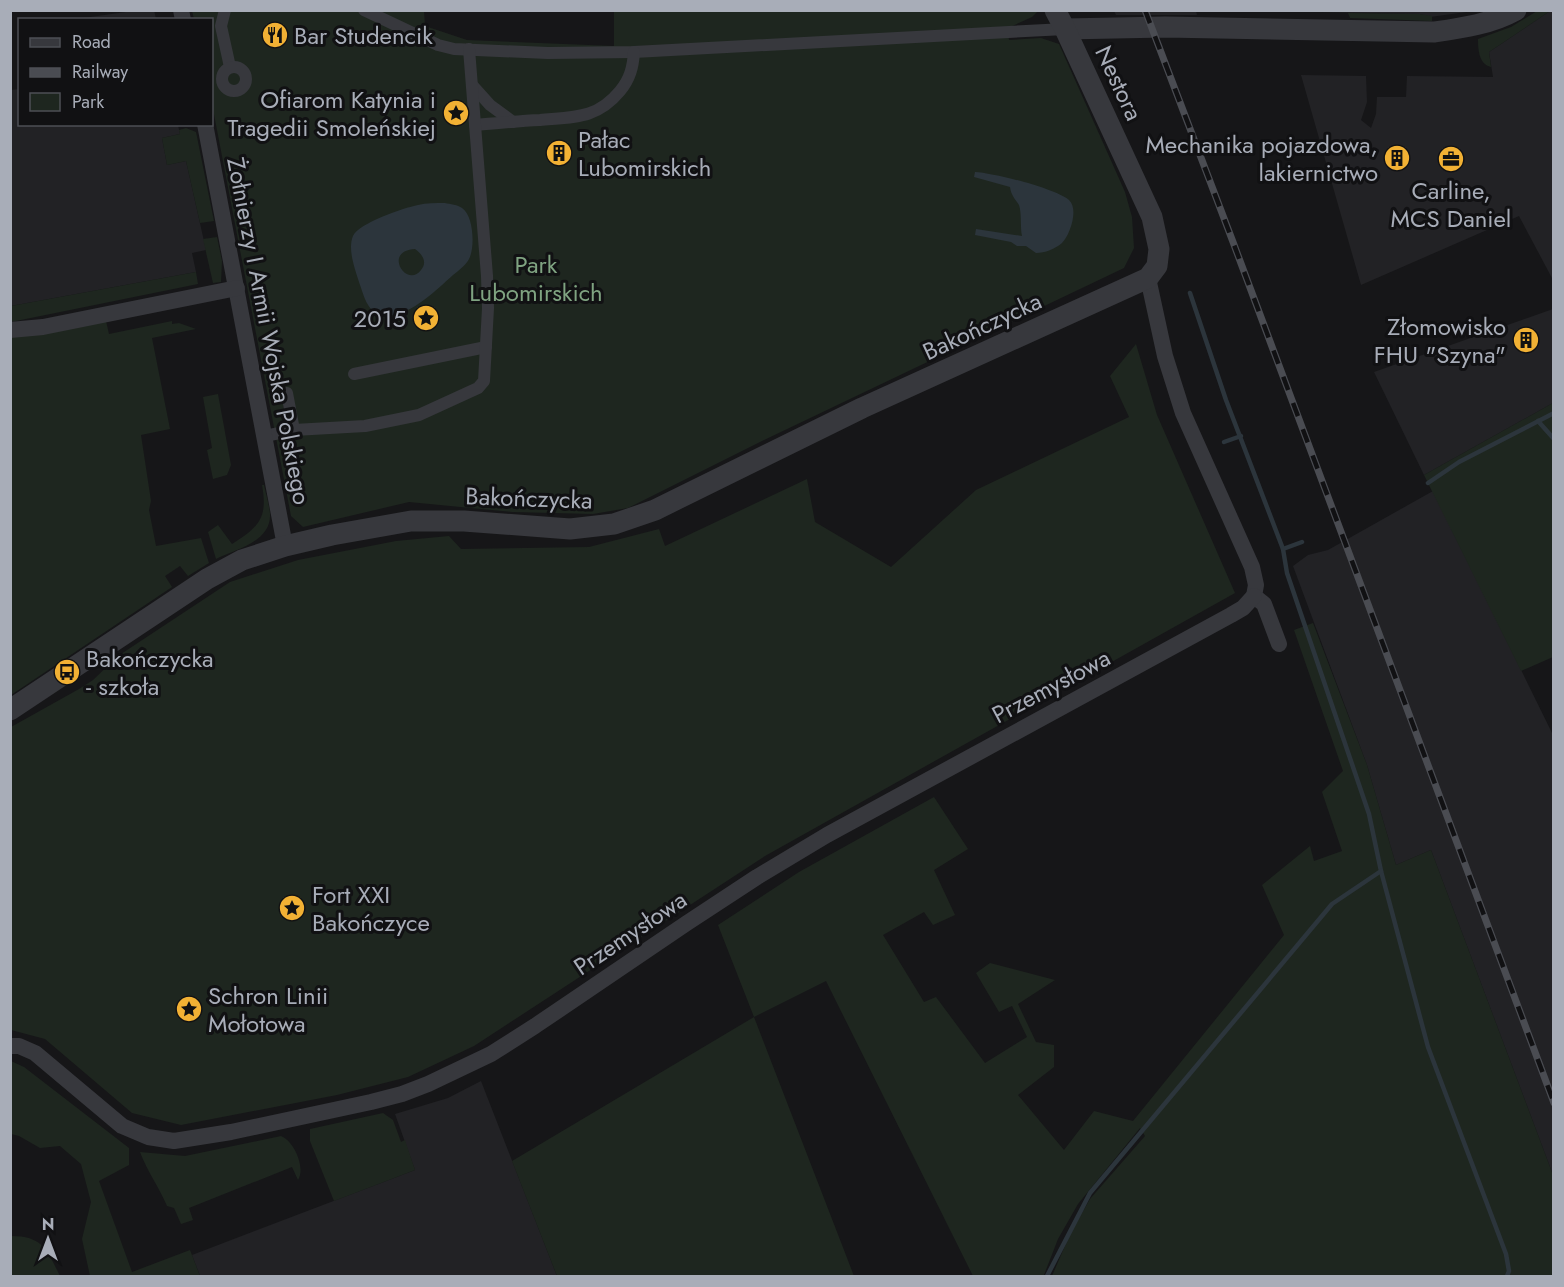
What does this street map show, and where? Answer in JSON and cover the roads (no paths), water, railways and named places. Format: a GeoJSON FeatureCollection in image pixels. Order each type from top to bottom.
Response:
{"type":"FeatureCollection","features":[{"type":"Feature","properties":{"kind":"street"},"geometry":{"type":"LineString","coordinates":[[225,10],[221,26],[230,68]]}},
{"type":"Feature","properties":{"kind":"street"},"geometry":{"type":"LineString","coordinates":[[364,10],[435,44],[469,49],[548,53],[634,52],[1065,29],[1165,27],[1434,32],[1476,25],[1516,10]]}},
{"type":"Feature","properties":{"kind":"street","name":"Nestora"},"geometry":{"type":"LineString","coordinates":[[1054,10],[1065,29],[1152,217],[1159,249],[1157,266],[1148,278]]}},
{"type":"Feature","properties":{"kind":"street"},"geometry":{"type":"LineString","coordinates":[[265,436],[294,430],[365,426],[419,416],[478,388],[484,381],[488,308],[487,276],[469,49]]}},
{"type":"Feature","properties":{"kind":"street"},"geometry":{"type":"LineString","coordinates":[[475,124],[580,117],[602,109],[629,78],[633,68],[634,52]]}},
{"type":"Feature","properties":{"kind":"street"},"geometry":{"type":"LineString","coordinates":[[472,85],[490,105],[513,122]]}},
{"type":"Feature","properties":{"kind":"street","name":"Żołnierzy I Armii Wojska Polskiego"},"geometry":{"type":"LineString","coordinates":[[205,126],[285,546]]}},
{"type":"Feature","properties":{"kind":"street"},"geometry":{"type":"LineString","coordinates":[[1148,278],[1173,383],[1183,413],[1252,567],[1256,585],[1254,596],[1264,604],[1279,644]]}},
{"type":"Feature","properties":{"kind":"street","name":"Bakończycka"},"geometry":{"type":"LineString","coordinates":[[10,710],[215,574],[242,560],[285,546],[393,524],[422,521],[464,521],[570,529],[614,524],[656,510],[862,408],[1148,278]]}},
{"type":"Feature","properties":{"kind":"street"},"geometry":{"type":"LineString","coordinates":[[10,330],[43,327],[237,288]]}},
{"type":"Feature","properties":{"kind":"street"},"geometry":{"type":"LineString","coordinates":[[354,374],[486,347]]}},
{"type":"Feature","properties":{"kind":"street"},"geometry":{"type":"LineString","coordinates":[[287,393],[294,430]]}},
{"type":"Feature","properties":{"kind":"street","name":"Przemysłowa"},"geometry":{"type":"LineString","coordinates":[[10,1046],[19,1046],[35,1053],[122,1126],[148,1137],[174,1141],[241,1130],[371,1102],[410,1091],[459,1071],[491,1054],[707,909],[807,847],[1231,615],[1243,608],[1254,596]]}},
{"type":"Feature","properties":{"kind":"waterway"},"geometry":{"type":"LineString","coordinates":[[1190,293],[1226,400],[1283,549]]}},
{"type":"Feature","properties":{"kind":"waterway"},"geometry":{"type":"LineString","coordinates":[[1428,483],[1459,462],[1554,413]]}},
{"type":"Feature","properties":{"kind":"waterway"},"geometry":{"type":"LineString","coordinates":[[1538,421],[1554,439]]}},
{"type":"Feature","properties":{"kind":"waterway"},"geometry":{"type":"LineString","coordinates":[[1224,442],[1241,436]]}},
{"type":"Feature","properties":{"kind":"waterway"},"geometry":{"type":"LineString","coordinates":[[1302,542],[1283,549],[1287,573],[1369,814],[1381,871],[1428,1047],[1506,1254],[1509,1271],[1507,1276]]}},
{"type":"Feature","properties":{"kind":"waterway"},"geometry":{"type":"LineString","coordinates":[[1047,1276],[1090,1193],[1332,904],[1381,871]]}},
{"type":"Feature","properties":{"kind":"railway"},"geometry":{"type":"LineString","coordinates":[[1145,10],[1554,1103]]}},
{"type":"Feature","properties":{"kind":"place","name":"Bar Studencik"},"geometry":{"type":"Point","coordinates":[275,35]}},
{"type":"Feature","properties":{"kind":"place","name":"Ofiarom Katynia i Tragedii Smoleńskiej"},"geometry":{"type":"Point","coordinates":[456,113]}},
{"type":"Feature","properties":{"kind":"place","name":"Pałac Lubomirskich"},"geometry":{"type":"Point","coordinates":[559,153]}},
{"type":"Feature","properties":{"kind":"place","name":"Mechanika pojazdowa, lakiernictwo"},"geometry":{"type":"Point","coordinates":[1397,158]}},
{"type":"Feature","properties":{"kind":"place","name":"Carline, MCS Daniel"},"geometry":{"type":"Point","coordinates":[1451,159]}},
{"type":"Feature","properties":{"kind":"place","name":"2015"},"geometry":{"type":"Point","coordinates":[426,318]}},
{"type":"Feature","properties":{"kind":"place","name":"Złomowisko FHU \"Szyna\""},"geometry":{"type":"Point","coordinates":[1526,340]}},
{"type":"Feature","properties":{"kind":"place","name":"Bakończycka - szkoła"},"geometry":{"type":"Point","coordinates":[67,672]}},
{"type":"Feature","properties":{"kind":"place","name":"Fort XXI Bakończyce"},"geometry":{"type":"Point","coordinates":[292,908]}},
{"type":"Feature","properties":{"kind":"place","name":"Schron Linii Mołotowa"},"geometry":{"type":"Point","coordinates":[189,1009]}},
{"type":"Feature","properties":{"kind":"park label","name":"Park Lubomirskich"},"geometry":{"type":"Point","coordinates":[536,278]}}]}
